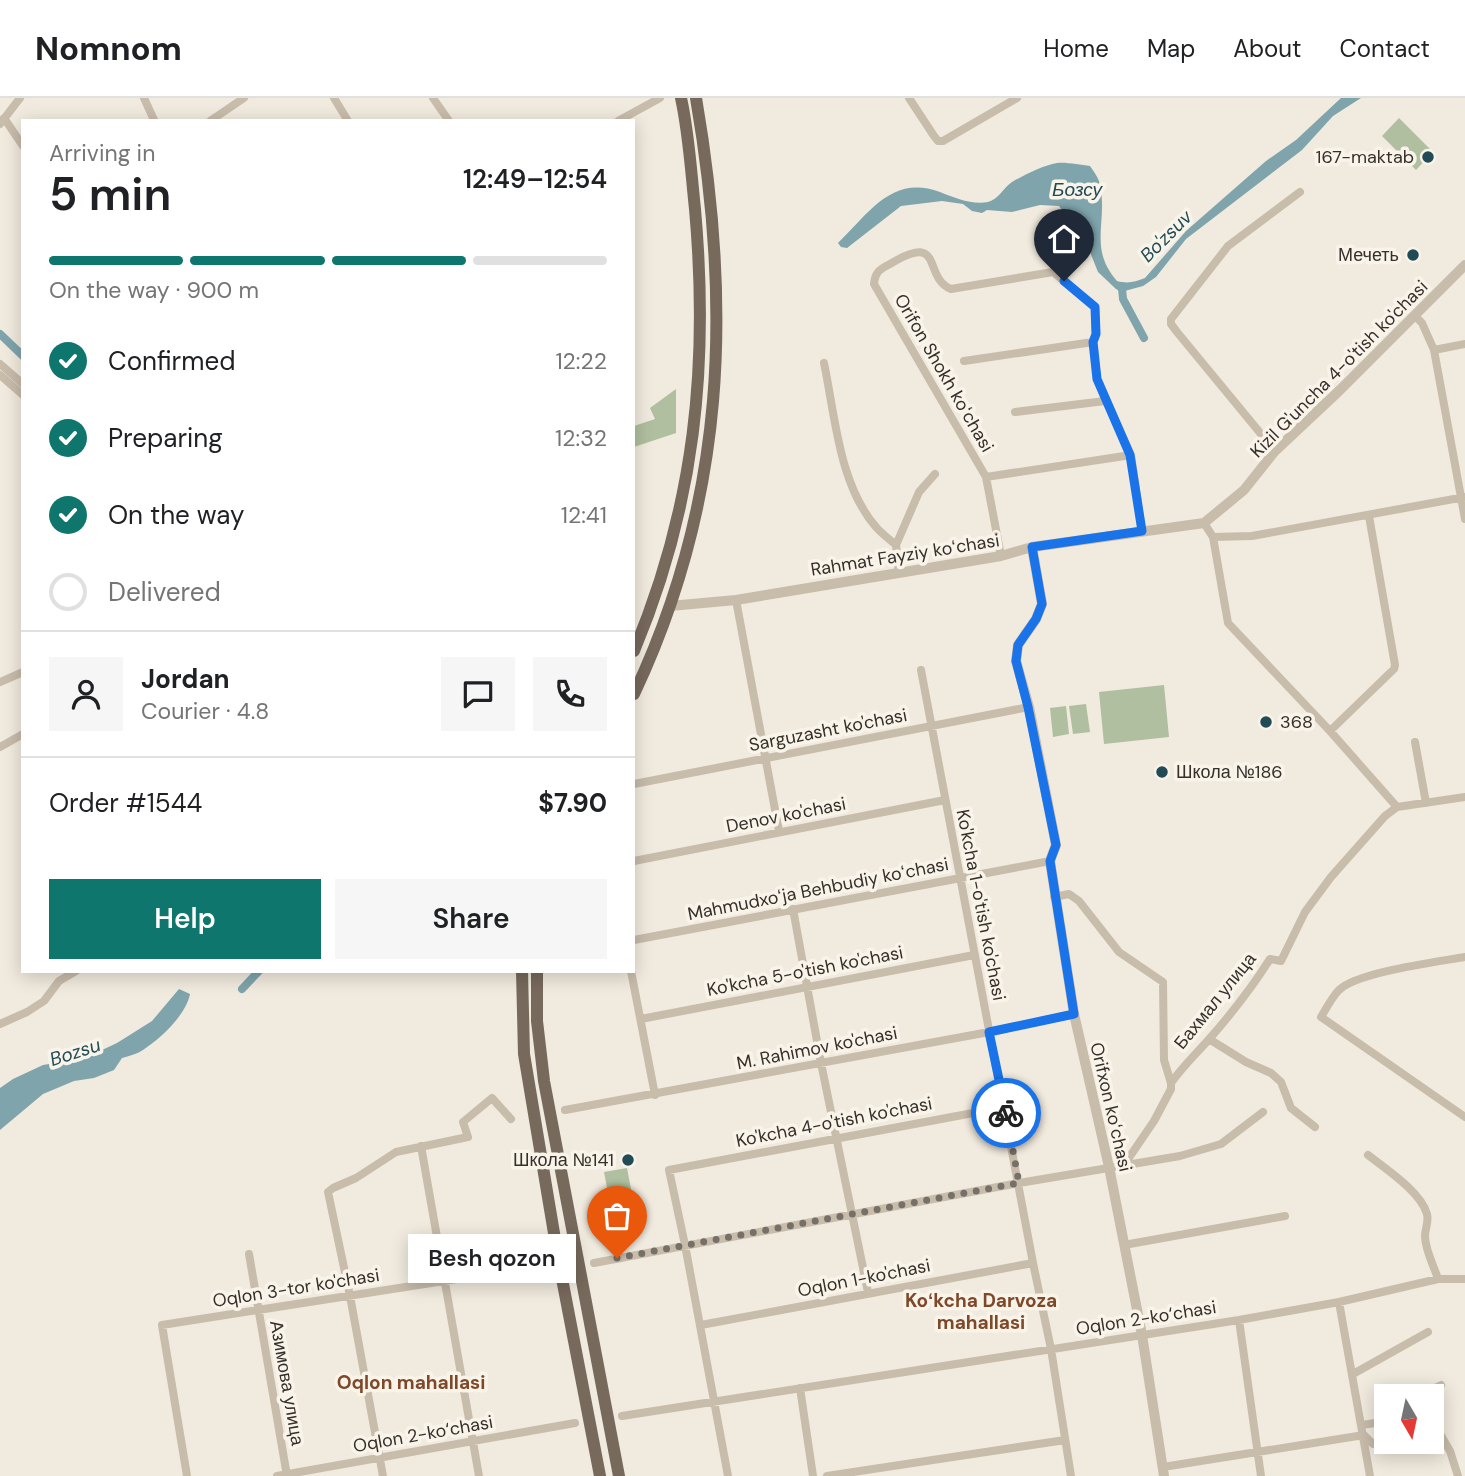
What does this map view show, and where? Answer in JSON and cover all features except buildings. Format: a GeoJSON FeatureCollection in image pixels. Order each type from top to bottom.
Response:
{"type":"FeatureCollection","features":[{"type":"Feature","properties":{"kind":"main road"},"geometry":{"type":"LineString","coordinates":[[635,648],[675,532],[693,431],[701,345],[698,247],[681,98]]}},
{"type":"Feature","properties":{"kind":"main road"},"geometry":{"type":"LineString","coordinates":[[635,692],[670,606],[694,529],[711,433],[716,385],[717,320],[713,246],[696,98]]}},
{"type":"Feature","properties":{"kind":"main road"},"geometry":{"type":"LineString","coordinates":[[698,247],[706,250],[713,246]]}},
{"type":"Feature","properties":{"kind":"main road"},"geometry":{"type":"LineString","coordinates":[[693,431],[703,425],[709,428],[711,433]]}},
{"type":"Feature","properties":{"kind":"main road"},"geometry":{"type":"LineString","coordinates":[[522,973],[524,1054],[559,1263],[600,1476]]}},
{"type":"Feature","properties":{"kind":"main road"},"geometry":{"type":"LineString","coordinates":[[537,973],[538,1031],[544,1081],[619,1476]]}},
{"type":"Feature","properties":{"kind":"street"},"geometry":{"type":"LineString","coordinates":[[20,98],[2,121],[21,144]]}},
{"type":"Feature","properties":{"kind":"street"},"geometry":{"type":"LineString","coordinates":[[144,98],[154,119]]}},
{"type":"Feature","properties":{"kind":"street"},"geometry":{"type":"LineString","coordinates":[[213,119],[244,98]]}},
{"type":"Feature","properties":{"kind":"street"},"geometry":{"type":"LineString","coordinates":[[347,98],[336,101],[347,119]]}},
{"type":"Feature","properties":{"kind":"street"},"geometry":{"type":"LineString","coordinates":[[622,119],[660,98]]}},
{"type":"Feature","properties":{"kind":"street"},"geometry":{"type":"LineString","coordinates":[[909,98],[925,125],[938,141],[943,141],[1017,98]]}},
{"type":"Feature","properties":{"kind":"street"},"geometry":{"type":"LineString","coordinates":[[437,99],[448,119]]}},
{"type":"Feature","properties":{"kind":"street"},"geometry":{"type":"LineString","coordinates":[[1275,451],[1177,332],[1171,319],[1228,246],[1300,192]]}},
{"type":"Feature","properties":{"kind":"street","name":"Orifon Shokh koʻchasi"},"geometry":{"type":"LineString","coordinates":[[1001,556],[986,477],[874,284],[876,273],[908,253],[919,252],[928,256],[945,286],[951,289],[1056,273],[1095,307],[1096,334],[1093,342]]}},
{"type":"Feature","properties":{"kind":"street","name":"Kizil G'uncha 4-o'tish ko'chasi"},"geometry":{"type":"LineString","coordinates":[[1204,523],[1244,490],[1275,451],[1465,265]]}},
{"type":"Feature","properties":{"kind":"street"},"geometry":{"type":"LineString","coordinates":[[1415,316],[1422,323],[1434,350],[1465,519]]}},
{"type":"Feature","properties":{"kind":"street"},"geometry":{"type":"LineString","coordinates":[[964,361],[1093,342],[1097,379],[1130,455],[1142,531]]}},
{"type":"Feature","properties":{"kind":"street"},"geometry":{"type":"LineString","coordinates":[[1434,350],[1465,344]]}},
{"type":"Feature","properties":{"kind":"street"},"geometry":{"type":"LineString","coordinates":[[824,363],[847,476],[876,527],[896,545]]}},
{"type":"Feature","properties":{"kind":"street"},"geometry":{"type":"LineString","coordinates":[[0,365],[21,382]]}},
{"type":"Feature","properties":{"kind":"street"},"geometry":{"type":"LineString","coordinates":[[0,375],[21,393]]}},
{"type":"Feature","properties":{"kind":"street"},"geometry":{"type":"LineString","coordinates":[[1015,412],[1105,401]]}},
{"type":"Feature","properties":{"kind":"street"},"geometry":{"type":"LineString","coordinates":[[986,477],[1130,455]]}},
{"type":"Feature","properties":{"kind":"street"},"geometry":{"type":"LineString","coordinates":[[899,573],[896,545],[919,492],[935,474]]}},
{"type":"Feature","properties":{"kind":"street"},"geometry":{"type":"LineString","coordinates":[[1213,537],[1252,536],[1463,498]]}},
{"type":"Feature","properties":{"kind":"street"},"geometry":{"type":"LineString","coordinates":[[1330,731],[1395,665],[1369,516]]}},
{"type":"Feature","properties":{"kind":"street"},"geometry":{"type":"LineString","coordinates":[[1204,523],[1213,537],[1228,623],[1397,807],[1465,797]]}},
{"type":"Feature","properties":{"kind":"street","name":"Rahmat Fayziy koʻchasi"},"geometry":{"type":"LineString","coordinates":[[670,606],[736,600],[1001,556],[1032,547],[1204,523]]}},
{"type":"Feature","properties":{"kind":"street","name":"Orifxon koʻchasi"},"geometry":{"type":"LineString","coordinates":[[1032,547],[1042,604],[1036,619],[1018,645],[1016,656],[1056,845],[1050,861],[1074,1014],[1125,1245],[1164,1471]]}},
{"type":"Feature","properties":{"kind":"street"},"geometry":{"type":"LineString","coordinates":[[736,600],[779,831]]}},
{"type":"Feature","properties":{"kind":"street","name":"Ko'kcha 1-o'tish ko'chasi"},"geometry":{"type":"LineString","coordinates":[[921,670],[1051,1349],[1071,1476]]}},
{"type":"Feature","properties":{"kind":"street"},"geometry":{"type":"LineString","coordinates":[[0,682],[21,673]]}},
{"type":"Feature","properties":{"kind":"street","name":"Sarguzasht ko'chasi"},"geometry":{"type":"LineString","coordinates":[[635,784],[1028,707]]}},
{"type":"Feature","properties":{"kind":"street"},"geometry":{"type":"LineString","coordinates":[[0,747],[21,735]]}},
{"type":"Feature","properties":{"kind":"street"},"geometry":{"type":"LineString","coordinates":[[1415,742],[1426,803]]}},
{"type":"Feature","properties":{"kind":"street","name":"Denov ko'chasi"},"geometry":{"type":"LineString","coordinates":[[635,861],[945,800]]}},
{"type":"Feature","properties":{"kind":"street","name":"Бахмал улица"},"geometry":{"type":"LineString","coordinates":[[1171,1083],[1188,1060],[1209,1039],[1270,959],[1281,961],[1305,912],[1331,877],[1385,816],[1397,807]]}},
{"type":"Feature","properties":{"kind":"street","name":"Mahmudxoʻja Behbudiy koʻchasi"},"geometry":{"type":"LineString","coordinates":[[635,940],[1050,861]]}},
{"type":"Feature","properties":{"kind":"street","name":"Бахмал улица"},"geometry":{"type":"LineString","coordinates":[[1054,897],[1069,894],[1079,901],[1119,952],[1163,982],[1164,1060],[1171,1089],[1154,1121],[1124,1165]]}},
{"type":"Feature","properties":{"kind":"street"},"geometry":{"type":"LineString","coordinates":[[793,909],[821,1063],[868,1292]]}},
{"type":"Feature","properties":{"kind":"street","name":"Ko'kcha 5-o'tish ko'chasi"},"geometry":{"type":"LineString","coordinates":[[641,1019],[974,955]]}},
{"type":"Feature","properties":{"kind":"street"},"geometry":{"type":"LineString","coordinates":[[1465,957],[1350,983],[1337,992],[1321,1017],[1465,1118]]}},
{"type":"Feature","properties":{"kind":"street"},"geometry":{"type":"LineString","coordinates":[[0,1024],[44,1001],[58,981],[72,973]]}},
{"type":"Feature","properties":{"kind":"street"},"geometry":{"type":"LineString","coordinates":[[631,973],[655,1095]]}},
{"type":"Feature","properties":{"kind":"street","name":"M. Rahimov ko'chasi"},"geometry":{"type":"LineString","coordinates":[[565,1110],[1074,1014]]}},
{"type":"Feature","properties":{"kind":"street"},"geometry":{"type":"LineString","coordinates":[[1209,1039],[1271,1073],[1281,1082],[1291,1108],[1315,1127]]}},
{"type":"Feature","properties":{"kind":"street"},"geometry":{"type":"LineString","coordinates":[[383,1476],[328,1192],[356,1178],[396,1152],[468,1137],[463,1122],[492,1098],[512,1119]]}},
{"type":"Feature","properties":{"kind":"street","name":"Ko'kcha 4-o'tish ko'chasi"},"geometry":{"type":"LineString","coordinates":[[685,1245],[669,1170],[1005,1107]]}},
{"type":"Feature","properties":{"kind":"street"},"geometry":{"type":"LineString","coordinates":[[594,1263],[1019,1183],[1180,1156],[1221,1144],[1263,1112]]}},
{"type":"Feature","properties":{"kind":"street"},"geometry":{"type":"LineString","coordinates":[[421,1146],[480,1476]]}},
{"type":"Feature","properties":{"kind":"street"},"geometry":{"type":"LineString","coordinates":[[1368,1155],[1421,1202],[1427,1213],[1428,1226],[1425,1235],[1437,1279]]}},
{"type":"Feature","properties":{"kind":"street"},"geometry":{"type":"LineString","coordinates":[[1125,1245],[1285,1216]]}},
{"type":"Feature","properties":{"kind":"street"},"geometry":{"type":"LineString","coordinates":[[685,1245],[728,1476]]}},
{"type":"Feature","properties":{"kind":"street","name":"Азимова улица"},"geometry":{"type":"LineString","coordinates":[[249,1254],[287,1475]]}},
{"type":"Feature","properties":{"kind":"street","name":"Oqlon 3-tor ko'chasi"},"geometry":{"type":"LineString","coordinates":[[187,1476],[162,1325],[559,1263]]}},
{"type":"Feature","properties":{"kind":"street","name":"Oqlon 1-ko'chasi"},"geometry":{"type":"LineString","coordinates":[[701,1325],[1033,1263]]}},
{"type":"Feature","properties":{"kind":"street","name":"Oqlon 2-ko‘chasi"},"geometry":{"type":"LineString","coordinates":[[622,1416],[1238,1320],[1339,1302],[1437,1279],[1465,1279]]}},
{"type":"Feature","properties":{"kind":"street"},"geometry":{"type":"LineString","coordinates":[[1339,1302],[1370,1476]]}},
{"type":"Feature","properties":{"kind":"street"},"geometry":{"type":"LineString","coordinates":[[1238,1320],[1261,1476]]}},
{"type":"Feature","properties":{"kind":"street"},"geometry":{"type":"LineString","coordinates":[[1353,1374],[1428,1332]]}},
{"type":"Feature","properties":{"kind":"street"},"geometry":{"type":"LineString","coordinates":[[800,1388],[813,1476]]}},
{"type":"Feature","properties":{"kind":"street","name":"Oqlon 2-ko‘chasi"},"geometry":{"type":"LineString","coordinates":[[277,1476],[575,1423]]}},
{"type":"Feature","properties":{"kind":"street"},"geometry":{"type":"LineString","coordinates":[[1362,1424],[1374,1423]]}},
{"type":"Feature","properties":{"kind":"street"},"geometry":{"type":"LineString","coordinates":[[1164,1471],[1257,1451],[1364,1435]]}},
{"type":"Feature","properties":{"kind":"street"},"geometry":{"type":"LineString","coordinates":[[1364,1435],[1374,1444]]}},
{"type":"Feature","properties":{"kind":"street"},"geometry":{"type":"LineString","coordinates":[[827,1476],[1065,1440]]}},
{"type":"Feature","properties":{"kind":"street"},"geometry":{"type":"LineString","coordinates":[[1444,1441],[1458,1476]]}},
{"type":"Feature","properties":{"kind":"green space"},"geometry":{"type":"Polygon","coordinates":[[[1399,118],[1433,152],[1416,170],[1382,136],[1399,118]]]}},
{"type":"Feature","properties":{"kind":"green space"},"geometry":{"type":"Polygon","coordinates":[[[676,389],[676,433],[635,447],[635,426],[655,419],[650,408],[676,389]]]}},
{"type":"Feature","properties":{"kind":"green space"},"geometry":{"type":"Polygon","coordinates":[[[1164,685],[1169,737],[1104,744],[1099,692],[1164,685]]]}},
{"type":"Feature","properties":{"kind":"green space"},"geometry":{"type":"Polygon","coordinates":[[[1086,704],[1090,732],[1073,734],[1069,706],[1086,704]]]}},
{"type":"Feature","properties":{"kind":"green space"},"geometry":{"type":"Polygon","coordinates":[[[1066,706],[1069,734],[1053,737],[1050,708],[1066,706]]]}},
{"type":"Feature","properties":{"kind":"green space"},"geometry":{"type":"Polygon","coordinates":[[[627,1168],[634,1205],[611,1209],[604,1172],[627,1168]]]}},
{"type":"Feature","properties":{"kind":"water","name":"Бозсу"},"geometry":{"type":"Polygon","coordinates":[[[1341,98],[1361,98],[1333,116],[1302,150],[1186,239],[1156,277],[1143,286],[1121,292],[1098,272],[1088,247],[1059,206],[1040,205],[1012,212],[987,210],[982,213],[972,211],[963,204],[942,201],[901,206],[847,248],[838,243],[871,209],[895,192],[908,188],[923,188],[982,203],[995,198],[1012,182],[1046,166],[1057,163],[1090,166],[1099,182],[1102,198],[1101,246],[1108,269],[1117,281],[1138,281],[1145,278],[1186,231],[1266,161],[1296,140],[1341,98]]]}},
{"type":"Feature","properties":{"kind":"water"},"geometry":{"type":"Polygon","coordinates":[[[179,989],[190,994],[188,1002],[165,1033],[150,1045],[138,1053],[122,1058],[114,1070],[94,1078],[74,1081],[43,1094],[0,1130],[0,1088],[43,1065],[85,1058],[117,1043],[152,1021],[179,989]]]}},
{"type":"Feature","properties":{"kind":"waterway"},"geometry":{"type":"LineString","coordinates":[[1122,288],[1123,299],[1144,338]]}},
{"type":"Feature","properties":{"kind":"waterway"},"geometry":{"type":"LineString","coordinates":[[0,334],[21,354]]}},
{"type":"Feature","properties":{"kind":"waterway","name":"Bozsu"},"geometry":{"type":"LineString","coordinates":[[242,989],[257,973]]}},
{"type":"Feature","properties":{"kind":"way so far"},"geometry":{"type":"LineString","coordinates":[[617,1258],[1019,1183],[1006,1113]]}},
{"type":"Feature","properties":{"kind":"place","name":"167-maktab"},"geometry":{"type":"Point","coordinates":[1428,157]}},
{"type":"Feature","properties":{"kind":"place","name":"Мечеть"},"geometry":{"type":"Point","coordinates":[1413,255]}},
{"type":"Feature","properties":{"kind":"place","name":"368"},"geometry":{"type":"Point","coordinates":[1266,722]}},
{"type":"Feature","properties":{"kind":"place","name":"Школа №186"},"geometry":{"type":"Point","coordinates":[1162,772]}},
{"type":"Feature","properties":{"kind":"place","name":"Школа №141"},"geometry":{"type":"Point","coordinates":[628,1160]}},
{"type":"Feature","properties":{"kind":"place","name":"Besh qozon"},"geometry":{"type":"Point","coordinates":[617,1258]}},
{"type":"Feature","properties":{"kind":"district","name":"Koʻkcha Darvoza mahallasi"},"geometry":{"type":"Point","coordinates":[981,1311]}},
{"type":"Feature","properties":{"kind":"district","name":"Oqlon mahallasi"},"geometry":{"type":"Point","coordinates":[411,1382]}},
{"type":"Feature","properties":{"kind":"route"},"geometry":{"type":"LineString","coordinates":[[1006,1113],[989,1032],[1074,1014],[1050,861],[1056,845],[1016,661],[1018,645],[1039,615],[1042,604],[1032,547],[1142,531],[1130,455],[1097,379],[1093,342],[1097,323],[1095,307],[1064,281]]}},
{"type":"Feature","properties":{"kind":"water label","name":"Bo'zsuv"},"geometry":{"type":"Point","coordinates":[1166,236]}}]}
